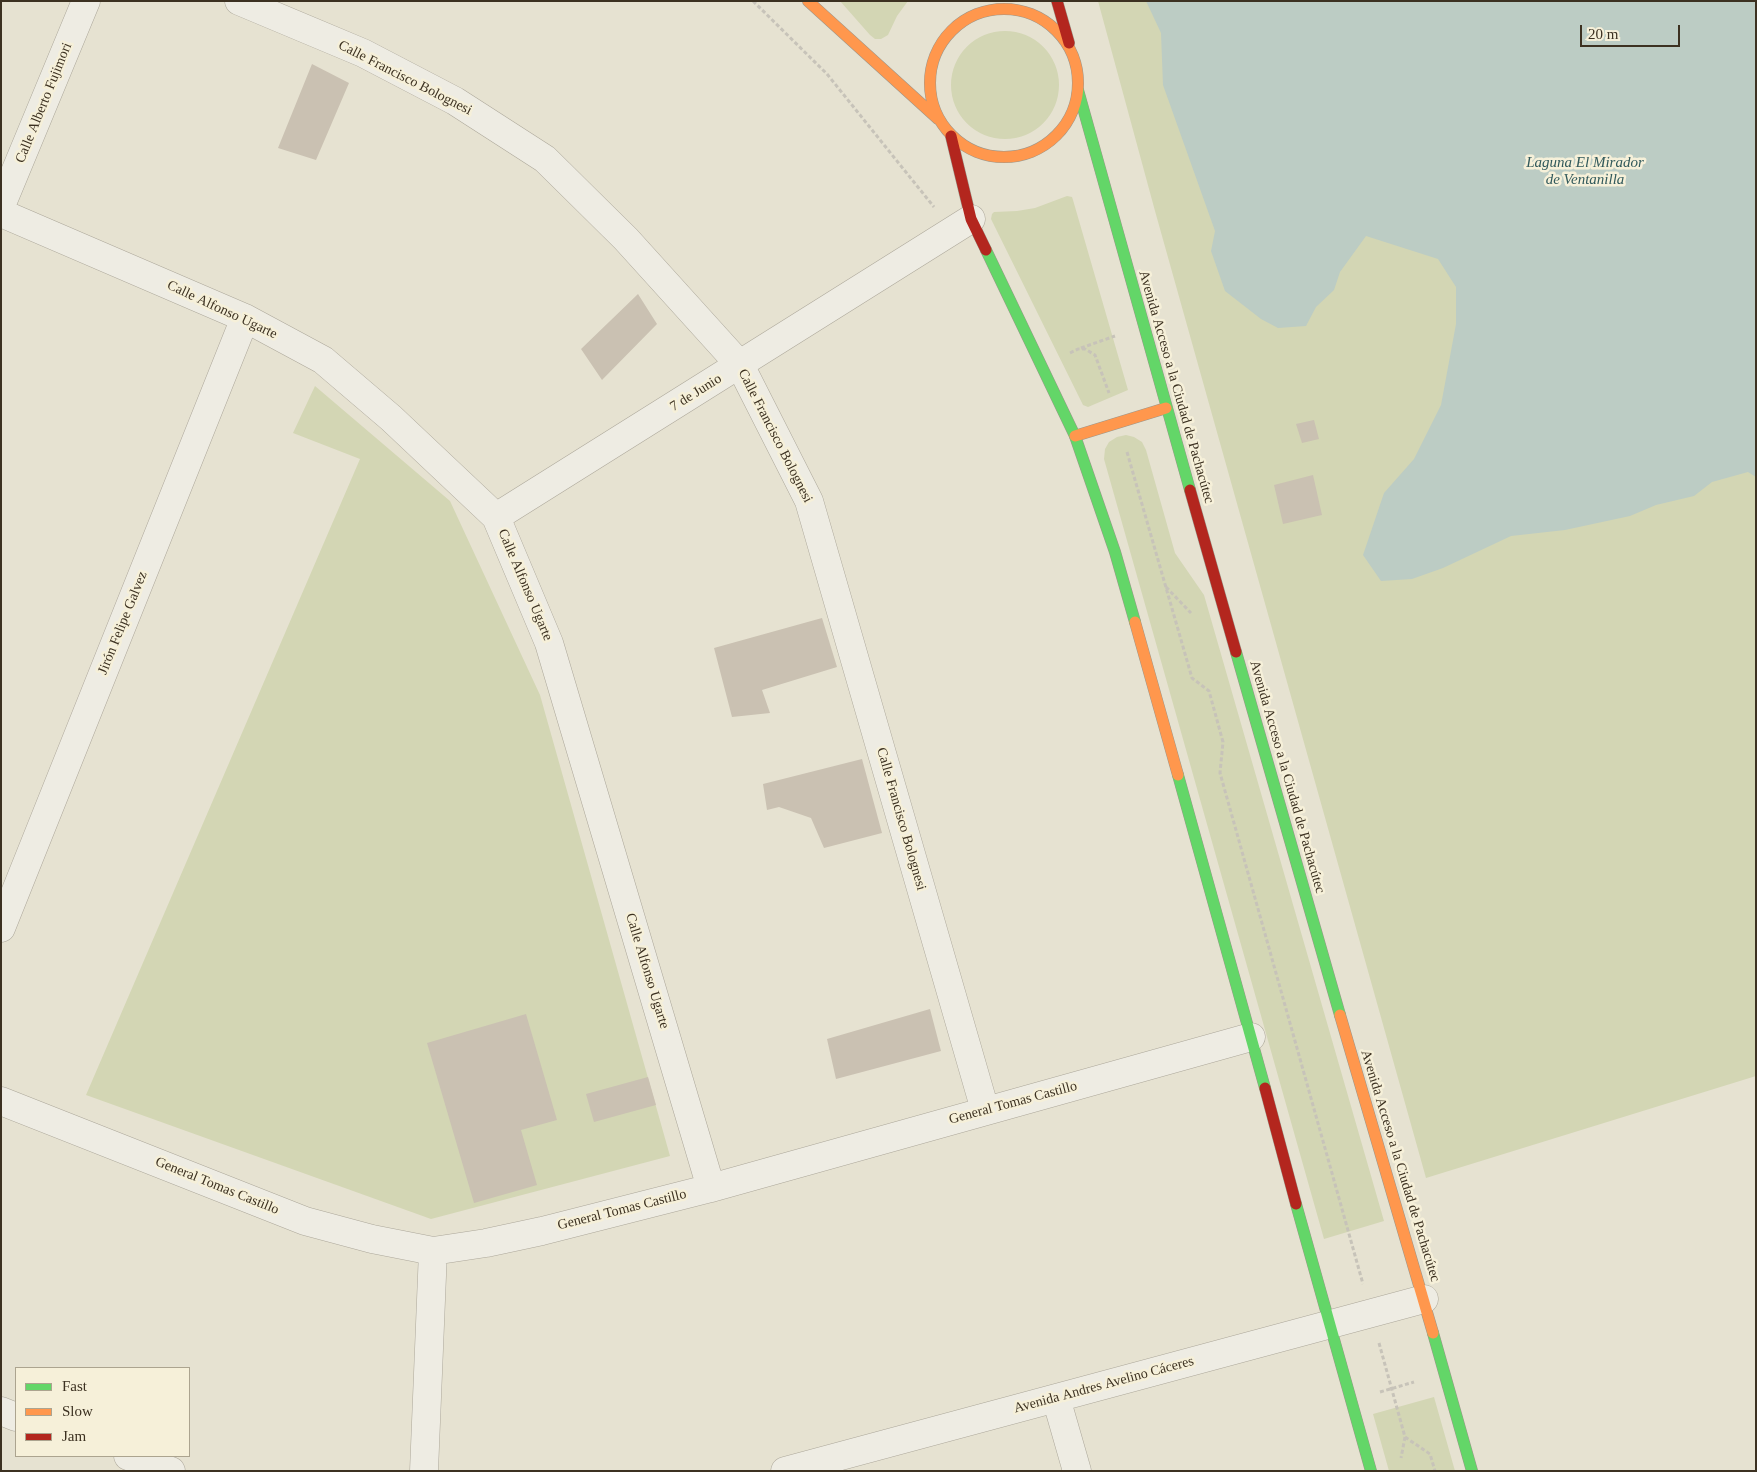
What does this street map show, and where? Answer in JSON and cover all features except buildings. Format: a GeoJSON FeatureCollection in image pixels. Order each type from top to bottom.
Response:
{"type":"FeatureCollection","features":[{"type":"Feature","properties":{"kind":"main road"},"geometry":{"type":"LineString","coordinates":[[808,1],[938,119],[950,136],[970,149],[994,156],[1017,156],[1040,148],[1059,133],[1072,113],[1078,90],[1078,75],[1057,1]]}},
{"type":"Feature","properties":{"kind":"main road"},"geometry":{"type":"LineString","coordinates":[[938,119],[930,96],[930,71],[937,48],[969,12],[993,5],[1033,15],[1052,26],[1065,42],[1075,61]]}},
{"type":"Feature","properties":{"kind":"main road","name":"Avenida Acceso a la Ciudad de Pachacútec"},"geometry":{"type":"LineString","coordinates":[[1078,90],[1166,408],[1338,1013],[1424,1299],[1472,1471]]}},
{"type":"Feature","properties":{"kind":"main road"},"geometry":{"type":"LineString","coordinates":[[950,136],[960,226],[1042,366],[1075,436],[1115,552],[1370,1471]]}},
{"type":"Feature","properties":{"kind":"main road"},"geometry":{"type":"LineString","coordinates":[[1075,436],[1166,408]]}},
{"type":"Feature","properties":{"kind":"street","name":"Calle Alberto Fujimori"},"geometry":{"type":"LineString","coordinates":[[1,206],[86,1]]}},
{"type":"Feature","properties":{"kind":"street","name":"Calle Francisco Bolognesi"},"geometry":{"type":"LineString","coordinates":[[239,1],[380,62],[455,101],[545,159],[626,239],[740,365],[809,501],[985,1110]]}},
{"type":"Feature","properties":{"kind":"street","name":"Calle Alfonso Ugarte"},"geometry":{"type":"LineString","coordinates":[[1,213],[244,318],[323,360],[392,418],[496,517],[549,643],[711,1188]]}},
{"type":"Feature","properties":{"kind":"street","name":"7 de Junio"},"geometry":{"type":"LineString","coordinates":[[496,517],[960,226]]}},
{"type":"Feature","properties":{"kind":"street","name":"Jirón Felipe Galvez"},"geometry":{"type":"LineString","coordinates":[[1,928],[244,318]]}},
{"type":"Feature","properties":{"kind":"street","name":"General Tomas Castillo"},"geometry":{"type":"LineString","coordinates":[[1,1101],[305,1222],[372,1239],[433,1251],[486,1243],[542,1231],[711,1188],[1251,1037]]}},
{"type":"Feature","properties":{"kind":"street"},"geometry":{"type":"LineString","coordinates":[[424,1471],[433,1251]]}},
{"type":"Feature","properties":{"kind":"street","name":"Avenida Andres Avelino Cáceres"},"geometry":{"type":"LineString","coordinates":[[791,1470],[1424,1299]]}},
{"type":"Feature","properties":{"kind":"street"},"geometry":{"type":"LineString","coordinates":[[1056,1398],[1078,1471]]}},
{"type":"Feature","properties":{"kind":"street"},"geometry":{"type":"LineString","coordinates":[[1,1411],[15,1417]]}},
{"type":"Feature","properties":{"kind":"street"},"geometry":{"type":"LineString","coordinates":[[131,1457],[171,1471]]}},
{"type":"Feature","properties":{"kind":"path"},"geometry":{"type":"LineString","coordinates":[[753,1],[828,74],[937,210],[960,226]]}},
{"type":"Feature","properties":{"kind":"path"},"geometry":{"type":"LineString","coordinates":[[1042,366],[1078,349],[1144,328]]}},
{"type":"Feature","properties":{"kind":"path"},"geometry":{"type":"LineString","coordinates":[[1078,349],[1085,349],[1095,355],[1119,422],[1192,678],[1208,691],[1223,742],[1220,773],[1349,1230],[1405,1438],[1400,1464]]}},
{"type":"Feature","properties":{"kind":"path"},"geometry":{"type":"LineString","coordinates":[[1350,1400],[1445,1373]]}},
{"type":"Feature","properties":{"kind":"path"},"geometry":{"type":"LineString","coordinates":[[1405,1438],[1430,1454],[1435,1471]]}},
{"type":"Feature","properties":{"kind":"green space"},"geometry":{"type":"Polygon","coordinates":[[[840,1],[908,1],[897,16],[888,35],[881,39],[875,39],[840,1]]]}},
{"type":"Feature","properties":{"kind":"green space"},"geometry":{"type":"Polygon","coordinates":[[[1098,1],[1756,1],[1756,1076],[1426,1178],[1098,1]]]}},
{"type":"Feature","properties":{"kind":"green space"},"geometry":{"type":"Polygon","coordinates":[[[1005,31],[1026,35],[1043,47],[1055,64],[1059,85],[1055,106],[1043,123],[1026,135],[1005,139],[984,135],[967,123],[955,106],[951,85],[955,64],[967,47],[984,35],[1005,31]]]}},
{"type":"Feature","properties":{"kind":"green space"},"geometry":{"type":"Polygon","coordinates":[[[1067,196],[1072,197],[1073,200],[1128,390],[1088,407],[1083,405],[991,219],[994,212],[1035,208],[1067,196]]]}},
{"type":"Feature","properties":{"kind":"green space"},"geometry":{"type":"Polygon","coordinates":[[[315,386],[450,501],[540,695],[670,1156],[431,1219],[86,1095],[360,459],[293,433],[315,386]]]}},
{"type":"Feature","properties":{"kind":"green space"},"geometry":{"type":"Polygon","coordinates":[[[1126,435],[1142,442],[1146,450],[1175,553],[1204,595],[1384,1221],[1324,1239],[1104,459],[1105,449],[1109,442],[1117,437],[1126,435]]]}},
{"type":"Feature","properties":{"kind":"green space"},"geometry":{"type":"Polygon","coordinates":[[[1434,1397],[1455,1471],[1389,1471],[1373,1414],[1434,1397]]]}},
{"type":"Feature","properties":{"kind":"water","name":"Laguna El Mirador de Ventanilla"},"geometry":{"type":"Polygon","coordinates":[[[1146,1],[1756,1],[1756,477],[1748,472],[1712,482],[1694,496],[1656,505],[1630,516],[1565,530],[1511,536],[1443,568],[1412,579],[1381,581],[1363,555],[1384,493],[1414,459],[1441,405],[1456,324],[1456,287],[1438,259],[1366,236],[1340,272],[1334,290],[1316,307],[1306,326],[1278,328],[1261,319],[1225,291],[1211,251],[1215,231],[1163,85],[1161,33],[1146,1]]]}},
{"type":"Feature","properties":{"kind":"traffic: fast"},"geometry":{"type":"LineString","coordinates":[[1078,90],[1190,490]]}},
{"type":"Feature","properties":{"kind":"traffic: fast"},"geometry":{"type":"LineString","coordinates":[[986,250],[1075,436],[1115,552],[1135,622]]}},
{"type":"Feature","properties":{"kind":"traffic: fast"},"geometry":{"type":"LineString","coordinates":[[1236,652],[1340,1015]]}},
{"type":"Feature","properties":{"kind":"traffic: fast"},"geometry":{"type":"LineString","coordinates":[[1178,775],[1265,1088]]}},
{"type":"Feature","properties":{"kind":"traffic: fast"},"geometry":{"type":"LineString","coordinates":[[1296,1204],[1371,1471]]}},
{"type":"Feature","properties":{"kind":"traffic: fast"},"geometry":{"type":"LineString","coordinates":[[1433,1333],[1472,1471]]}},
{"type":"Feature","properties":{"kind":"traffic: slow"},"geometry":{"type":"LineString","coordinates":[[808,1],[938,119]]}},
{"type":"Feature","properties":{"kind":"traffic: slow"},"geometry":{"type":"LineString","coordinates":[[1004,9],[1018,10],[1032,15],[1056,31],[1072,55],[1077,69],[1078,83],[1077,97],[1072,111],[1056,135],[1032,151],[1018,156],[1004,157],[990,156],[976,151],[952,135],[936,111],[931,97],[930,83],[931,69],[936,55],[952,31],[976,15],[990,10],[1004,9]]}},
{"type":"Feature","properties":{"kind":"traffic: slow"},"geometry":{"type":"LineString","coordinates":[[1075,436],[1166,408]]}},
{"type":"Feature","properties":{"kind":"traffic: slow"},"geometry":{"type":"LineString","coordinates":[[1135,622],[1178,775]]}},
{"type":"Feature","properties":{"kind":"traffic: slow"},"geometry":{"type":"LineString","coordinates":[[1340,1015],[1433,1333]]}},
{"type":"Feature","properties":{"kind":"traffic: jam"},"geometry":{"type":"LineString","coordinates":[[1057,1],[1069,43]]}},
{"type":"Feature","properties":{"kind":"traffic: jam"},"geometry":{"type":"LineString","coordinates":[[951,136],[971,219],[986,250]]}},
{"type":"Feature","properties":{"kind":"traffic: jam"},"geometry":{"type":"LineString","coordinates":[[1190,490],[1236,652]]}},
{"type":"Feature","properties":{"kind":"traffic: jam"},"geometry":{"type":"LineString","coordinates":[[1265,1088],[1296,1204]]}}]}
